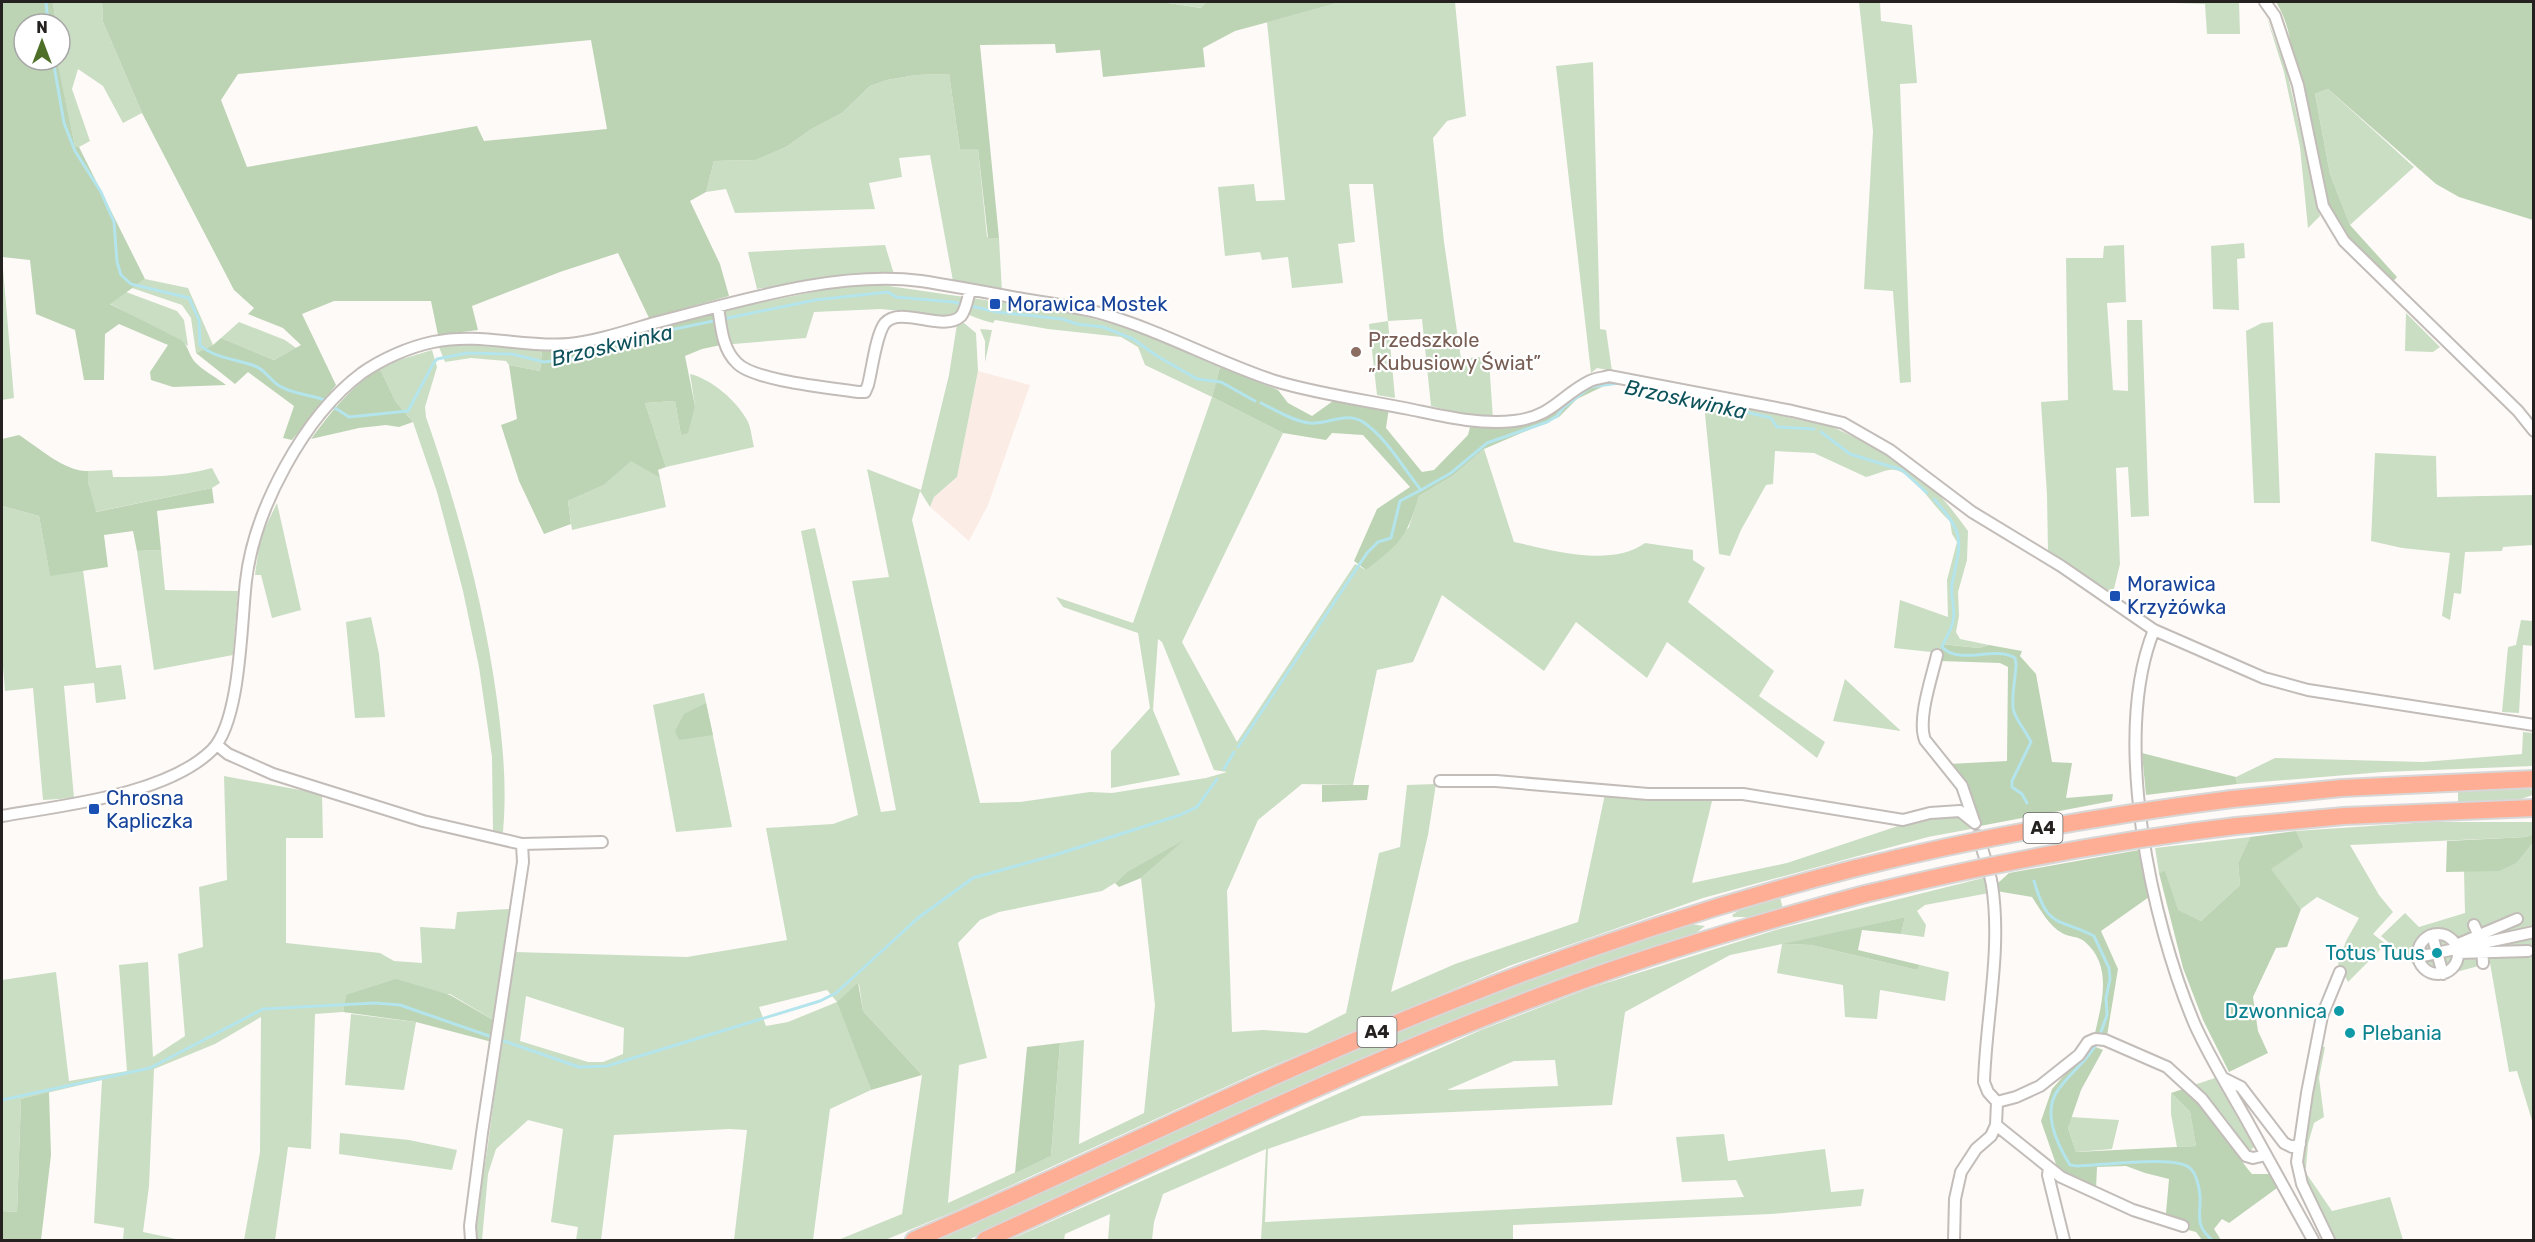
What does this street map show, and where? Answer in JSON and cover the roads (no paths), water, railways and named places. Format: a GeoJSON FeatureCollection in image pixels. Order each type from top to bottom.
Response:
{"type":"FeatureCollection","features":[{"type":"Feature","properties":{"kind":"highway","name":"A4"},"geometry":{"type":"LineString","coordinates":[[914,1240],[1306,1063],[1462,996],[1652,927],[1725,904],[1856,868],[2017,832],[2161,808],[2342,788],[2534,779]]}},
{"type":"Feature","properties":{"kind":"highway","name":"A4"},"geometry":{"type":"LineString","coordinates":[[985,1240],[1394,1055],[1555,990],[1731,931],[1865,894],[2049,854],[2137,839],[2236,826],[2356,816],[2534,808]]}},
{"type":"Feature","properties":{"kind":"street"},"geometry":{"type":"LineString","coordinates":[[2265,2],[2275,15],[2298,85],[2323,206],[2344,242],[2518,411],[2534,430]]}},
{"type":"Feature","properties":{"kind":"street"},"geometry":{"type":"LineString","coordinates":[[2,816],[79,802],[165,780],[195,765],[217,745],[227,721],[235,691],[246,576],[253,537],[260,516],[322,413],[362,374],[392,356],[432,342],[493,338],[527,343],[569,344],[718,311],[842,280],[917,281],[1100,313],[1145,328],[1272,380],[1305,389],[1464,420],[1513,422],[1543,415],[1590,381],[1609,376],[1843,423],[1890,450],[1972,512],[2061,566],[2154,630],[2264,678],[2300,688],[2534,725]]}},
{"type":"Feature","properties":{"kind":"street"},"geometry":{"type":"LineString","coordinates":[[718,311],[724,343],[737,363],[746,370],[773,378],[865,392],[880,334],[886,322],[893,318],[906,317],[946,322],[955,320],[965,307],[970,290]]}},
{"type":"Feature","properties":{"kind":"street"},"geometry":{"type":"LineString","coordinates":[[2154,630],[2141,666],[2135,735],[2138,790],[2147,858],[2173,967],[2196,1026],[2313,1240]]}},
{"type":"Feature","properties":{"kind":"street"},"geometry":{"type":"LineString","coordinates":[[1937,655],[1927,695],[1922,732],[1925,740],[1962,786],[1992,884],[1994,906],[1994,981],[1984,1082],[1988,1092],[1997,1102],[1996,1125],[1991,1136],[1976,1149],[1961,1172],[1955,1199],[1954,1240]]}},
{"type":"Feature","properties":{"kind":"street"},"geometry":{"type":"LineString","coordinates":[[217,745],[228,754],[279,776],[423,822],[522,844],[602,842]]}},
{"type":"Feature","properties":{"kind":"street"},"geometry":{"type":"LineString","coordinates":[[1440,782],[1496,781],[1648,794],[1743,794],[1903,820],[1930,813],[1960,811],[1975,823]]}},
{"type":"Feature","properties":{"kind":"street"},"geometry":{"type":"LineString","coordinates":[[471,1240],[470,1226],[482,1133],[523,862],[522,844]]}},
{"type":"Feature","properties":{"kind":"street"},"geometry":{"type":"LineString","coordinates":[[2481,944],[2517,919]]}},
{"type":"Feature","properties":{"kind":"street"},"geometry":{"type":"LineString","coordinates":[[2418,957],[2534,932]]}},
{"type":"Feature","properties":{"kind":"street"},"geometry":{"type":"LineString","coordinates":[[2432,935],[2445,936],[2456,949],[2452,969],[2443,974],[2428,972],[2419,963],[2421,944],[2432,935]]}},
{"type":"Feature","properties":{"kind":"street"},"geometry":{"type":"LineString","coordinates":[[2432,935],[2443,974]]}},
{"type":"Feature","properties":{"kind":"street"},"geometry":{"type":"LineString","coordinates":[[2456,949],[2481,944],[2528,951]]}},
{"type":"Feature","properties":{"kind":"street"},"geometry":{"type":"LineString","coordinates":[[2329,1240],[2302,1184],[2297,1162],[2322,1016],[2340,972]]}},
{"type":"Feature","properties":{"kind":"street"},"geometry":{"type":"LineString","coordinates":[[1997,1102],[2016,1097],[2040,1086],[2079,1054],[2088,1042],[2095,1039],[2105,1040],[2167,1067],[2202,1099],[2246,1156],[2253,1158],[2266,1155]]}},
{"type":"Feature","properties":{"kind":"street"},"geometry":{"type":"LineString","coordinates":[[2223,1078],[2241,1087],[2284,1143],[2292,1147],[2300,1144]]}},
{"type":"Feature","properties":{"kind":"street"},"geometry":{"type":"LineString","coordinates":[[1996,1125],[2061,1177],[2133,1210],[2183,1226]]}},
{"type":"Feature","properties":{"kind":"street"},"geometry":{"type":"LineString","coordinates":[[2049,1168],[2064,1240]]}},
{"type":"Feature","properties":{"kind":"waterway","name":"Brzoskwinka"},"geometry":{"type":"LineString","coordinates":[[46,2],[47,12]]}},
{"type":"Feature","properties":{"kind":"waterway","name":"Brzoskwinka"},"geometry":{"type":"LineString","coordinates":[[55,72],[64,123],[75,151],[101,192],[114,222],[117,262],[121,275],[131,284],[189,298],[199,320],[200,345],[206,349],[218,355],[256,366],[284,388],[327,401]]}},
{"type":"Feature","properties":{"kind":"waterway","name":"Brzoskwinka"},"geometry":{"type":"LineString","coordinates":[[332,406],[349,417],[408,411],[437,359],[467,353],[512,354],[544,362],[576,358],[595,350],[670,330],[815,300],[888,292],[896,297],[953,302],[997,312],[1062,319],[1077,324],[1103,327],[1133,339],[1197,379],[1221,382],[1255,401]]}},
{"type":"Feature","properties":{"kind":"waterway","name":"Brzoskwinka"},"geometry":{"type":"LineString","coordinates":[[1261,403],[1303,422],[1316,423],[1343,418],[1363,422],[1380,436],[1421,490],[1451,473],[1487,443],[1547,422],[1557,416],[1563,408],[1590,387],[1619,383]]}},
{"type":"Feature","properties":{"kind":"waterway","name":"Brzoskwinka"},"geometry":{"type":"LineString","coordinates":[[1646,388],[1771,418],[1777,427],[1814,429]]}},
{"type":"Feature","properties":{"kind":"waterway","name":"Brzoskwinka"},"geometry":{"type":"LineString","coordinates":[[1821,432],[1850,454],[1902,470],[1927,493]]}},
{"type":"Feature","properties":{"kind":"waterway"},"geometry":{"type":"LineString","coordinates":[[1238,747],[1367,553],[1378,542],[1391,538],[1400,501],[1421,490]]}},
{"type":"Feature","properties":{"kind":"waterway","name":"Brzoskwinka"},"geometry":{"type":"LineString","coordinates":[[1934,499],[1952,521],[1959,547],[1952,589],[1954,616],[1942,647],[1958,655],[1997,653],[2015,658],[2013,707],[2031,742],[2012,781],[2012,787],[2022,794],[2027,803]]}},
{"type":"Feature","properties":{"kind":"waterway"},"geometry":{"type":"LineString","coordinates":[[1224,769],[1234,752]]}},
{"type":"Feature","properties":{"kind":"waterway"},"geometry":{"type":"LineString","coordinates":[[504,1041],[579,1067],[607,1066],[820,1001],[836,993],[918,918],[973,878],[1055,855],[1180,815],[1197,807],[1217,779]]}},
{"type":"Feature","properties":{"kind":"waterway","name":"Brzoskwinka"},"geometry":{"type":"LineString","coordinates":[[2034,881],[2049,914],[2062,923],[2094,936],[2109,968],[2107,1015],[2101,1032]]}},
{"type":"Feature","properties":{"kind":"waterway"},"geometry":{"type":"LineString","coordinates":[[2,1100],[150,1068],[263,1009],[375,1003],[400,1005],[492,1037]]}},
{"type":"Feature","properties":{"kind":"waterway","name":"Brzoskwinka"},"geometry":{"type":"LineString","coordinates":[[2095,1046],[2058,1090],[2051,1108],[2056,1138],[2070,1165],[2155,1161],[2171,1162],[2191,1169],[2196,1177],[2200,1195],[2201,1224],[2212,1240]]}},
{"type":"Feature","properties":{"kind":"place","name":"Morawica Mostek"},"geometry":{"type":"Point","coordinates":[995,304]}},
{"type":"Feature","properties":{"kind":"place","name":"Przedszkole „Kubusiowy Świat”"},"geometry":{"type":"Point","coordinates":[1356,352]}},
{"type":"Feature","properties":{"kind":"place","name":"Morawica Krzyżówka"},"geometry":{"type":"Point","coordinates":[2115,596]}},
{"type":"Feature","properties":{"kind":"place","name":"Chrosna Kapliczka"},"geometry":{"type":"Point","coordinates":[94,809]}},
{"type":"Feature","properties":{"kind":"place","name":"Totus Tuus"},"geometry":{"type":"Point","coordinates":[2437,953]}},
{"type":"Feature","properties":{"kind":"place","name":"Dzwonnica"},"geometry":{"type":"Point","coordinates":[2339,1011]}},
{"type":"Feature","properties":{"kind":"place","name":"Plebania"},"geometry":{"type":"Point","coordinates":[2350,1033]}}]}
